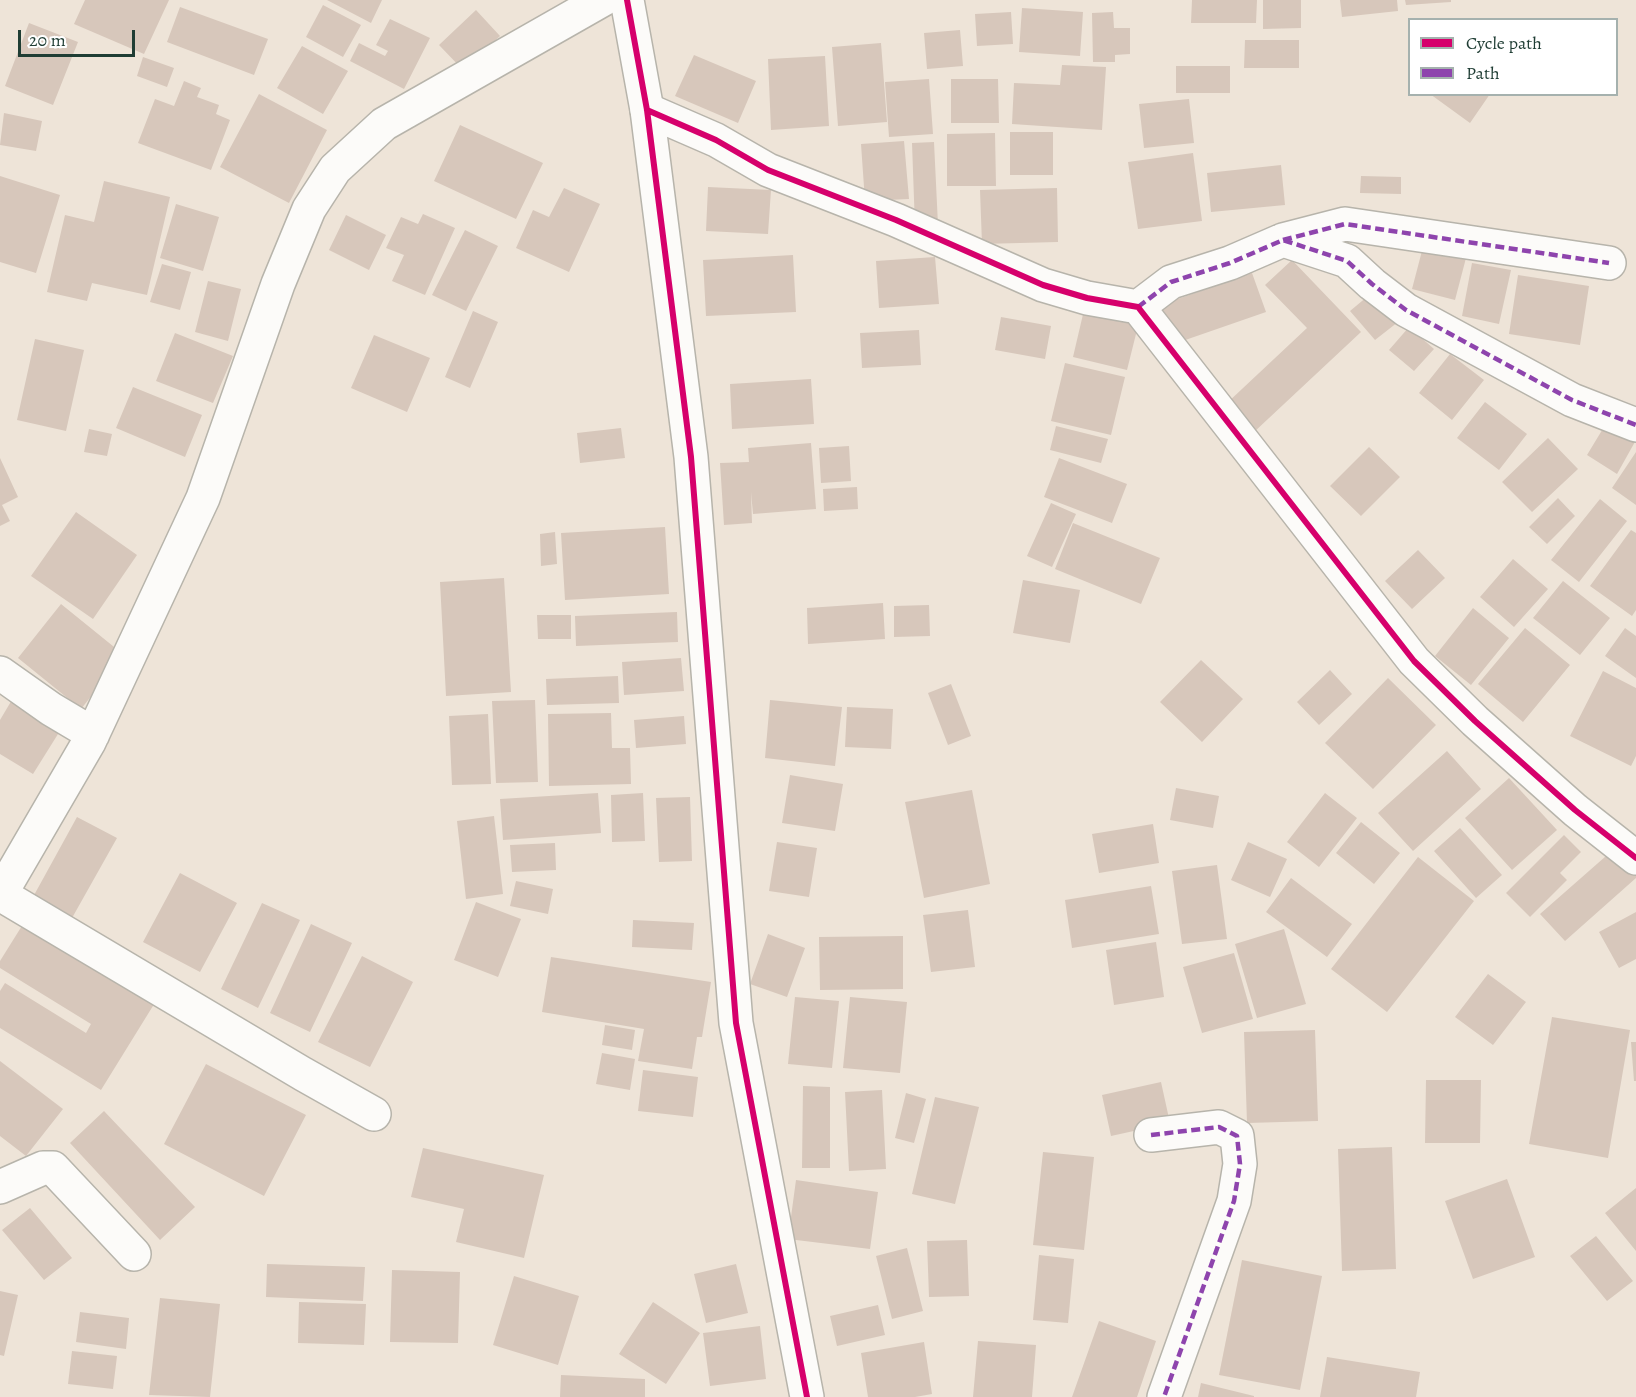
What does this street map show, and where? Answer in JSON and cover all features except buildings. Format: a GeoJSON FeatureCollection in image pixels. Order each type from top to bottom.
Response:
{"type":"FeatureCollection","features":[{"type":"Feature","properties":{"kind":"street"},"geometry":{"type":"LineString","coordinates":[[374,1114],[0,894],[93,734],[203,498],[278,284],[309,209],[335,169],[384,124],[602,0]]}},
{"type":"Feature","properties":{"kind":"street"},"geometry":{"type":"LineString","coordinates":[[627,0],[647,110],[691,458],[736,1023],[807,1397]]}},
{"type":"Feature","properties":{"kind":"street"},"geometry":{"type":"LineString","coordinates":[[647,110],[716,140],[768,170],[896,220],[1043,285],[1088,298],[1138,307],[1414,661],[1474,721],[1575,810],[1636,858]]}},
{"type":"Feature","properties":{"kind":"street"},"geometry":{"type":"LineString","coordinates":[[1138,307],[1171,282],[1230,263],[1283,240],[1345,224],[1609,263]]}},
{"type":"Feature","properties":{"kind":"street"},"geometry":{"type":"LineString","coordinates":[[1283,240],[1347,261],[1406,310],[1572,400],[1636,425]]}},
{"type":"Feature","properties":{"kind":"street"},"geometry":{"type":"LineString","coordinates":[[0,673],[51,709],[93,734]]}},
{"type":"Feature","properties":{"kind":"street"},"geometry":{"type":"LineString","coordinates":[[1151,1135],[1219,1127],[1237,1136],[1240,1164],[1234,1201],[1164,1397]]}},
{"type":"Feature","properties":{"kind":"street"},"geometry":{"type":"LineString","coordinates":[[0,1187],[43,1168],[53,1168],[134,1254]]}},
{"type":"Feature","properties":{"kind":"marked path"},"geometry":{"type":"LineString","coordinates":[[1283,240],[1345,224],[1609,263]]}},
{"type":"Feature","properties":{"kind":"marked path"},"geometry":{"type":"LineString","coordinates":[[1138,307],[1171,282],[1230,263],[1283,240],[1347,261],[1406,310],[1572,400],[1636,425]]}},
{"type":"Feature","properties":{"kind":"marked path"},"geometry":{"type":"LineString","coordinates":[[1151,1135],[1219,1127],[1237,1136],[1240,1164],[1234,1201],[1164,1397]]}},
{"type":"Feature","properties":{"kind":"cycle path"},"geometry":{"type":"LineString","coordinates":[[627,0],[647,110],[691,457],[736,1023],[807,1397]]}},
{"type":"Feature","properties":{"kind":"cycle path"},"geometry":{"type":"LineString","coordinates":[[647,110],[716,140],[768,170],[896,220],[1043,285],[1087,298],[1138,307],[1414,661],[1475,721],[1575,810],[1636,858]]}}]}
